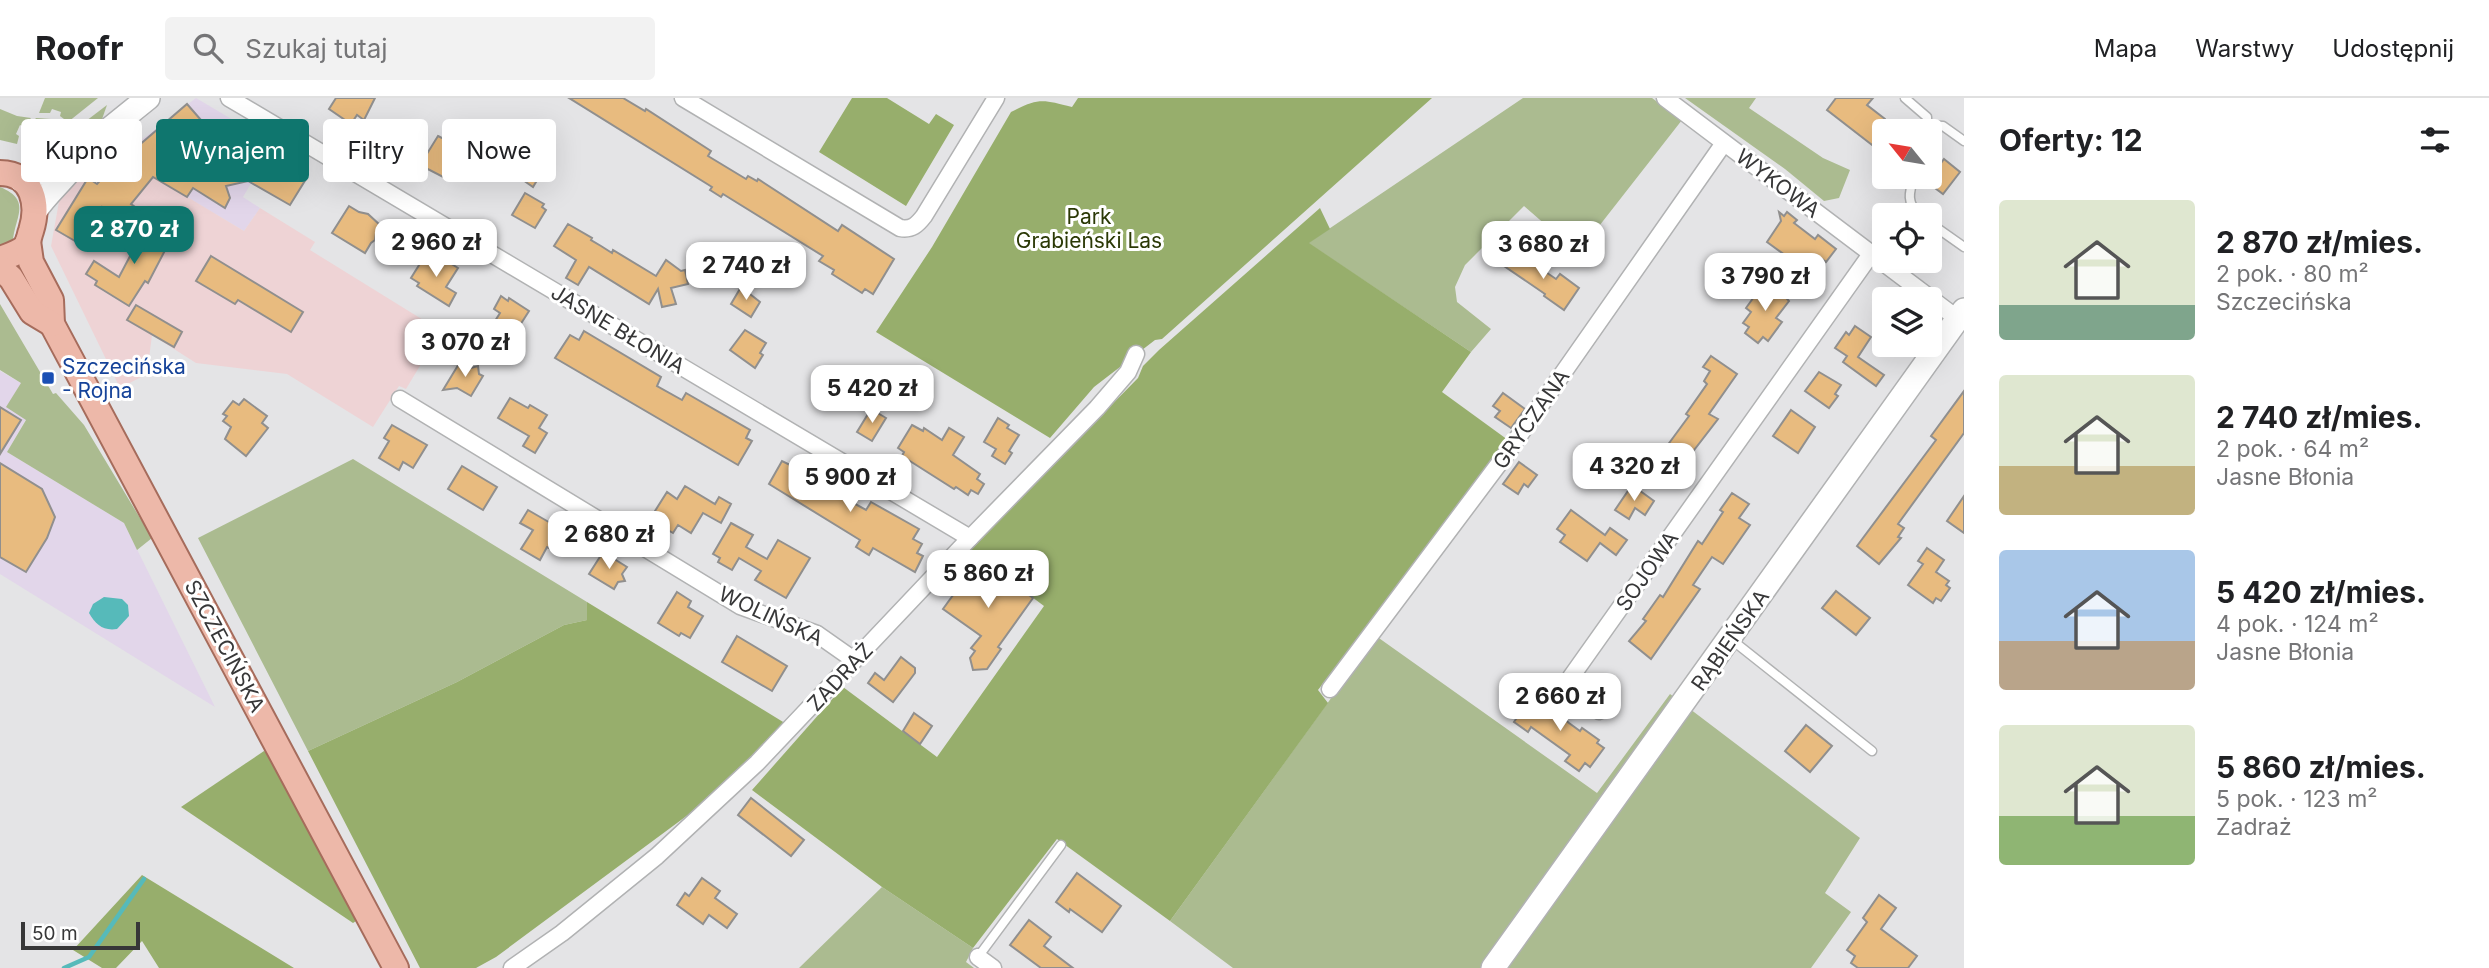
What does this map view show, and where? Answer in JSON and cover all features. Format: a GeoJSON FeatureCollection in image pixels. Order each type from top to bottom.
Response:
{"type":"FeatureCollection","features":[{"type":"Feature","properties":{"kind":"main road"},"geometry":{"type":"LineString","coordinates":[[0,259],[18,252],[28,241],[36,211],[31,192],[10,177]]}},
{"type":"Feature","properties":{"kind":"main road","name":"SZCZECIŃSKA"},"geometry":{"type":"LineString","coordinates":[[28,241],[31,262],[51,300],[52,324],[396,968]]}},
{"type":"Feature","properties":{"kind":"main road","name":"SZCZECIŃSKA"},"geometry":{"type":"LineString","coordinates":[[0,268],[11,278],[32,312],[52,324]]}},
{"type":"Feature","properties":{"kind":"street","name":"JASNE BŁONIA"},"geometry":{"type":"LineString","coordinates":[[229,98],[970,538]]}},
{"type":"Feature","properties":{"kind":"street"},"geometry":{"type":"LineString","coordinates":[[682,98],[900,229],[908,229],[917,225],[924,216],[996,98]]}},
{"type":"Feature","properties":{"kind":"street","name":"WYKOWA"},"geometry":{"type":"LineString","coordinates":[[1665,98],[1871,254],[1961,315]]}},
{"type":"Feature","properties":{"kind":"street"},"geometry":{"type":"LineString","coordinates":[[120,119],[137,104]]}},
{"type":"Feature","properties":{"kind":"street","name":"GRYCZANA"},"geometry":{"type":"LineString","coordinates":[[1330,689],[1507,453],[1724,143]]}},
{"type":"Feature","properties":{"kind":"street"},"geometry":{"type":"LineString","coordinates":[[36,211],[58,182]]}},
{"type":"Feature","properties":{"kind":"street","name":"SOJOWA"},"geometry":{"type":"LineString","coordinates":[[1599,711],[1572,690],[1569,685],[1571,677],[1871,254]]}},
{"type":"Feature","properties":{"kind":"street","name":"RĄBIEŃSKA"},"geometry":{"type":"LineString","coordinates":[[1493,968],[1961,315]]}},
{"type":"Feature","properties":{"kind":"street","name":"ZADRAŻ"},"geometry":{"type":"LineString","coordinates":[[512,968],[604,900],[715,804],[800,720],[970,538],[1097,408],[1128,372],[1136,354]]}},
{"type":"Feature","properties":{"kind":"street","name":"WOLIŃSKA"},"geometry":{"type":"LineString","coordinates":[[400,399],[740,606],[817,634],[854,660]]}},
{"type":"Feature","properties":{"kind":"street"},"geometry":{"type":"LineString","coordinates":[[978,957],[993,968]]}},
{"type":"Feature","properties":{"kind":"lane"},"geometry":{"type":"LineString","coordinates":[[1905,98],[1927,119]]}},
{"type":"Feature","properties":{"kind":"lane"},"geometry":{"type":"LineString","coordinates":[[1942,126],[1964,141]]}},
{"type":"Feature","properties":{"kind":"lane"},"geometry":{"type":"LineString","coordinates":[[1942,231],[1964,247]]}},
{"type":"Feature","properties":{"kind":"lane"},"geometry":{"type":"LineString","coordinates":[[1731,638],[1872,751]]}},
{"type":"Feature","properties":{"kind":"lane"},"geometry":{"type":"LineString","coordinates":[[978,957],[1061,845]]}},
{"type":"Feature","properties":{"kind":"shaded area"},"geometry":{"type":"Polygon","coordinates":[[[196,98],[232,119],[169,119],[196,98]]]}},
{"type":"Feature","properties":{"kind":"shaded area"},"geometry":{"type":"Polygon","coordinates":[[[156,129],[156,179],[142,166],[142,139],[156,129]]]}},
{"type":"Feature","properties":{"kind":"shaded area"},"geometry":{"type":"Polygon","coordinates":[[[142,165],[156,178],[156,182],[162,182],[244,231],[260,208],[315,242],[310,250],[441,331],[406,389],[399,386],[373,427],[287,374],[196,363],[152,335],[147,374],[120,388],[51,246],[60,196],[76,182],[142,182],[142,165]]]}},
{"type":"Feature","properties":{"kind":"shaded area"},"geometry":{"type":"Polygon","coordinates":[[[161,182],[252,182],[243,197],[260,208],[244,231],[161,182]]]}},
{"type":"Feature","properties":{"kind":"shaded area"},"geometry":{"type":"Polygon","coordinates":[[[0,371],[21,383],[26,419],[7,452],[124,523],[215,707],[0,574],[0,371]]]}},
{"type":"Feature","properties":{"kind":"green space"},"geometry":{"type":"Polygon","coordinates":[[[45,98],[98,98],[72,119],[64,119],[60,116],[61,112],[52,109],[50,113],[39,113],[45,98]]]}},
{"type":"Feature","properties":{"kind":"green space"},"geometry":{"type":"Polygon","coordinates":[[[852,98],[887,98],[929,124],[936,114],[954,125],[906,206],[819,152],[852,98]]]}},
{"type":"Feature","properties":{"kind":"green space","name":"Park Grabieński Las"},"geometry":{"type":"Polygon","coordinates":[[[1078,98],[1432,98],[1162,339],[1155,340],[1094,387],[1050,438],[876,332],[932,247],[1011,112],[1040,101],[1072,107],[1078,98]]]}},
{"type":"Feature","properties":{"kind":"green space"},"geometry":{"type":"Polygon","coordinates":[[[1523,98],[1652,98],[1682,120],[1578,253],[1524,206],[1465,265],[1455,287],[1457,302],[1491,329],[1471,352],[1308,243],[1523,98]]]}},
{"type":"Feature","properties":{"kind":"green space"},"geometry":{"type":"Polygon","coordinates":[[[1685,98],[1756,98],[1749,108],[1823,158],[1850,170],[1839,198],[1824,201],[1785,169],[1685,98]]]}},
{"type":"Feature","properties":{"kind":"green space"},"geometry":{"type":"Polygon","coordinates":[[[107,105],[102,119],[89,119],[107,105]]]}},
{"type":"Feature","properties":{"kind":"green space"},"geometry":{"type":"Polygon","coordinates":[[[0,109],[31,118],[21,119],[16,134],[19,136],[17,144],[0,140],[0,109]]]}},
{"type":"Feature","properties":{"kind":"green space"},"geometry":{"type":"Polygon","coordinates":[[[0,187],[16,198],[19,211],[13,244],[0,248],[0,187]]]}},
{"type":"Feature","properties":{"kind":"green space"},"geometry":{"type":"Polygon","coordinates":[[[1320,208],[1330,229],[1309,243],[1471,352],[1442,392],[1508,440],[1318,690],[1328,703],[1170,921],[1057,839],[973,948],[882,887],[752,790],[843,687],[937,757],[1044,606],[969,550],[1138,378],[1143,366],[1159,350],[1320,208]]]}},
{"type":"Feature","properties":{"kind":"green space"},"geometry":{"type":"Polygon","coordinates":[[[0,304],[53,394],[56,393],[84,425],[152,538],[137,550],[124,523],[7,452],[26,420],[6,407],[21,383],[0,370],[0,304]]]}},
{"type":"Feature","properties":{"kind":"green space"},"geometry":{"type":"Polygon","coordinates":[[[353,459],[587,602],[587,620],[564,625],[457,682],[308,751],[198,538],[353,459]]]}},
{"type":"Feature","properties":{"kind":"green space"},"geometry":{"type":"Polygon","coordinates":[[[587,602],[788,725],[723,789],[496,957],[476,968],[420,968],[308,751],[457,682],[564,625],[587,620],[587,602]]]}},
{"type":"Feature","properties":{"kind":"green space"},"geometry":{"type":"Polygon","coordinates":[[[1376,636],[1597,793],[1670,694],[1678,700],[1485,968],[1233,968],[1170,921],[1376,636]]]}},
{"type":"Feature","properties":{"kind":"green space"},"geometry":{"type":"Polygon","coordinates":[[[1690,709],[1860,838],[1825,893],[1851,912],[1811,968],[1502,968],[1690,709]]]}},
{"type":"Feature","properties":{"kind":"green space"},"geometry":{"type":"Polygon","coordinates":[[[264,751],[272,755],[359,919],[353,923],[181,807],[264,751]]]}},
{"type":"Feature","properties":{"kind":"green space"},"geometry":{"type":"Polygon","coordinates":[[[142,875],[294,968],[159,968],[142,941],[116,968],[102,968],[73,950],[142,875]]]}},
{"type":"Feature","properties":{"kind":"green space"},"geometry":{"type":"Polygon","coordinates":[[[882,887],[973,948],[966,962],[974,968],[799,968],[882,887]]]}},
{"type":"Feature","properties":{"kind":"water"},"geometry":{"type":"Polygon","coordinates":[[[104,597],[122,599],[128,605],[129,616],[117,629],[100,626],[89,613],[93,604],[104,597]]]}},
{"type":"Feature","properties":{"kind":"building"},"geometry":{"type":"Polygon","coordinates":[[[336,98],[375,98],[364,119],[357,115],[354,119],[344,119],[329,109],[336,98]]]}},
{"type":"Feature","properties":{"kind":"building"},"geometry":{"type":"Polygon","coordinates":[[[569,98],[623,98],[645,111],[646,109],[711,151],[708,156],[746,179],[748,176],[757,181],[758,179],[838,231],[842,225],[894,259],[873,294],[865,289],[862,293],[832,274],[834,270],[819,261],[823,256],[723,194],[721,197],[710,190],[712,187],[569,98]]]}},
{"type":"Feature","properties":{"kind":"building"},"geometry":{"type":"Polygon","coordinates":[[[1836,98],[1873,98],[1867,105],[1885,119],[1872,119],[1872,145],[1827,110],[1836,98]]]}},
{"type":"Feature","properties":{"kind":"building"},"geometry":{"type":"Polygon","coordinates":[[[187,104],[200,119],[170,119],[187,104]]]}},
{"type":"Feature","properties":{"kind":"building"},"geometry":{"type":"Polygon","coordinates":[[[156,131],[156,179],[153,177],[131,204],[138,209],[129,224],[102,207],[89,229],[84,226],[75,241],[56,230],[86,182],[142,182],[142,143],[156,131]]]}},
{"type":"Feature","properties":{"kind":"building"},"geometry":{"type":"Polygon","coordinates":[[[438,136],[442,138],[442,176],[428,169],[428,152],[438,136]]]}},
{"type":"Feature","properties":{"kind":"building"},"geometry":{"type":"Polygon","coordinates":[[[1944,159],[1960,172],[1943,194],[1936,189],[1942,189],[1944,159]]]}},
{"type":"Feature","properties":{"kind":"building"},"geometry":{"type":"Polygon","coordinates":[[[162,182],[244,182],[226,186],[230,198],[225,208],[193,188],[187,197],[162,182]]]}},
{"type":"Feature","properties":{"kind":"building"},"geometry":{"type":"Polygon","coordinates":[[[250,182],[304,182],[290,205],[250,182]]]}},
{"type":"Feature","properties":{"kind":"building"},"geometry":{"type":"Polygon","coordinates":[[[525,193],[544,204],[542,207],[546,210],[535,228],[512,215],[525,193]]]}},
{"type":"Feature","properties":{"kind":"building"},"geometry":{"type":"Polygon","coordinates":[[[349,206],[368,214],[381,226],[365,253],[332,233],[349,206]]]}},
{"type":"Feature","properties":{"kind":"building"},"geometry":{"type":"Polygon","coordinates":[[[1779,212],[1784,216],[1787,212],[1797,220],[1794,223],[1815,239],[1818,235],[1836,249],[1826,262],[1822,259],[1811,274],[1767,242],[1781,221],[1779,212]]]}},
{"type":"Feature","properties":{"kind":"building"},"geometry":{"type":"Polygon","coordinates":[[[148,222],[173,235],[148,283],[145,281],[129,306],[95,285],[97,281],[86,274],[94,261],[119,277],[148,222]]]}},
{"type":"Feature","properties":{"kind":"building"},"geometry":{"type":"Polygon","coordinates":[[[568,224],[612,253],[613,250],[656,276],[666,260],[681,271],[685,270],[688,284],[671,288],[676,304],[662,307],[658,289],[649,304],[589,267],[578,285],[566,278],[576,260],[554,246],[568,224]]]}},
{"type":"Feature","properties":{"kind":"building"},"geometry":{"type":"Polygon","coordinates":[[[1515,251],[1556,279],[1560,274],[1579,288],[1564,310],[1504,266],[1515,251]]]}},
{"type":"Feature","properties":{"kind":"building"},"geometry":{"type":"Polygon","coordinates":[[[426,254],[443,264],[445,260],[458,268],[446,287],[456,293],[449,306],[417,286],[419,283],[411,278],[426,254]]]}},
{"type":"Feature","properties":{"kind":"building"},"geometry":{"type":"Polygon","coordinates":[[[211,256],[303,312],[291,332],[238,300],[235,304],[196,281],[211,256]]]}},
{"type":"Feature","properties":{"kind":"building"},"geometry":{"type":"Polygon","coordinates":[[[1764,283],[1781,292],[1789,301],[1776,318],[1782,322],[1768,341],[1763,337],[1758,343],[1745,333],[1749,327],[1743,323],[1751,312],[1746,308],[1764,283]]]}},
{"type":"Feature","properties":{"kind":"building"},"geometry":{"type":"Polygon","coordinates":[[[741,287],[760,302],[751,317],[731,304],[741,287]]]}},
{"type":"Feature","properties":{"kind":"building"},"geometry":{"type":"Polygon","coordinates":[[[501,296],[529,311],[515,333],[495,321],[500,313],[494,309],[501,296]]]}},
{"type":"Feature","properties":{"kind":"building"},"geometry":{"type":"Polygon","coordinates":[[[136,305],[182,332],[174,347],[127,320],[136,305]]]}},
{"type":"Feature","properties":{"kind":"building"},"geometry":{"type":"Polygon","coordinates":[[[1855,326],[1871,337],[1858,357],[1884,375],[1876,386],[1843,362],[1847,356],[1835,348],[1846,332],[1849,335],[1855,326]]]}},
{"type":"Feature","properties":{"kind":"building"},"geometry":{"type":"Polygon","coordinates":[[[443,327],[462,339],[452,357],[438,349],[442,342],[437,338],[443,327]]]}},
{"type":"Feature","properties":{"kind":"building"},"geometry":{"type":"Polygon","coordinates":[[[745,330],[766,343],[755,368],[730,350],[745,330]]]}},
{"type":"Feature","properties":{"kind":"building"},"geometry":{"type":"Polygon","coordinates":[[[584,331],[661,377],[657,386],[682,400],[686,393],[750,430],[746,438],[752,441],[738,465],[555,358],[570,335],[579,340],[584,331]]]}},
{"type":"Feature","properties":{"kind":"building"},"geometry":{"type":"Polygon","coordinates":[[[1711,356],[1737,374],[1709,414],[1718,419],[1671,480],[1650,465],[1689,416],[1686,414],[1707,384],[1704,381],[1710,371],[1703,367],[1711,356]]]}},
{"type":"Feature","properties":{"kind":"building"},"geometry":{"type":"Polygon","coordinates":[[[460,362],[471,368],[478,366],[479,374],[483,376],[471,396],[457,388],[443,390],[460,362]]]}},
{"type":"Feature","properties":{"kind":"building"},"geometry":{"type":"Polygon","coordinates":[[[1819,372],[1841,385],[1835,394],[1838,396],[1829,408],[1805,391],[1819,372]]]}},
{"type":"Feature","properties":{"kind":"building"},"geometry":{"type":"Polygon","coordinates":[[[1964,391],[1964,433],[1898,524],[1904,528],[1898,537],[1901,538],[1879,564],[1857,546],[1936,440],[1931,436],[1964,391]]]}},
{"type":"Feature","properties":{"kind":"building"},"geometry":{"type":"Polygon","coordinates":[[[1503,393],[1525,409],[1511,428],[1495,417],[1500,411],[1493,406],[1503,393]]]}},
{"type":"Feature","properties":{"kind":"building"},"geometry":{"type":"Polygon","coordinates":[[[510,398],[547,415],[539,428],[547,433],[535,453],[523,446],[529,436],[498,418],[510,398]]]}},
{"type":"Feature","properties":{"kind":"building"},"geometry":{"type":"Polygon","coordinates":[[[244,399],[267,416],[262,423],[268,428],[246,456],[225,439],[231,427],[223,421],[227,416],[223,414],[233,401],[239,405],[244,399]]]}},
{"type":"Feature","properties":{"kind":"building"},"geometry":{"type":"Polygon","coordinates":[[[0,407],[21,420],[0,454],[0,407]]]}},
{"type":"Feature","properties":{"kind":"building"},"geometry":{"type":"Polygon","coordinates":[[[871,409],[886,418],[872,441],[857,432],[871,409]]]}},
{"type":"Feature","properties":{"kind":"building"},"geometry":{"type":"Polygon","coordinates":[[[1791,410],[1815,427],[1798,453],[1773,436],[1791,410]]]}},
{"type":"Feature","properties":{"kind":"building"},"geometry":{"type":"Polygon","coordinates":[[[998,418],[1009,425],[1007,428],[1019,435],[1005,464],[992,456],[996,449],[984,442],[998,418]]]}},
{"type":"Feature","properties":{"kind":"building"},"geometry":{"type":"Polygon","coordinates":[[[392,425],[427,445],[413,468],[403,462],[399,470],[379,458],[389,441],[384,438],[392,425]]]}},
{"type":"Feature","properties":{"kind":"building"},"geometry":{"type":"Polygon","coordinates":[[[912,425],[923,431],[924,428],[942,440],[949,428],[964,437],[953,455],[980,474],[977,479],[984,484],[978,494],[971,490],[968,495],[956,487],[954,489],[902,456],[904,452],[898,448],[912,425]]]}},
{"type":"Feature","properties":{"kind":"building"},"geometry":{"type":"Polygon","coordinates":[[[795,458],[842,484],[837,494],[866,510],[871,502],[919,529],[913,539],[922,544],[917,553],[923,556],[915,572],[873,548],[869,555],[856,547],[860,540],[769,484],[782,461],[790,465],[795,458]]]}},
{"type":"Feature","properties":{"kind":"building"},"geometry":{"type":"Polygon","coordinates":[[[1519,462],[1537,475],[1528,487],[1524,484],[1518,494],[1503,484],[1519,462]]]}},
{"type":"Feature","properties":{"kind":"building"},"geometry":{"type":"Polygon","coordinates":[[[0,463],[42,489],[55,517],[47,538],[26,572],[0,557],[0,463]]]}},
{"type":"Feature","properties":{"kind":"building"},"geometry":{"type":"Polygon","coordinates":[[[462,466],[497,487],[483,510],[448,489],[462,466]]]}},
{"type":"Feature","properties":{"kind":"building"},"geometry":{"type":"Polygon","coordinates":[[[1632,485],[1654,501],[1645,515],[1635,508],[1629,519],[1615,510],[1632,485]]]}},
{"type":"Feature","properties":{"kind":"building"},"geometry":{"type":"Polygon","coordinates":[[[685,486],[715,504],[719,497],[731,504],[721,523],[703,513],[691,533],[678,525],[673,533],[654,522],[659,514],[655,511],[667,492],[677,499],[685,486]]]}},
{"type":"Feature","properties":{"kind":"building"},"geometry":{"type":"Polygon","coordinates":[[[1732,493],[1749,504],[1739,518],[1750,525],[1723,564],[1712,557],[1693,585],[1700,589],[1651,659],[1629,641],[1646,621],[1643,619],[1660,595],[1663,597],[1698,541],[1702,544],[1732,493]]]}},
{"type":"Feature","properties":{"kind":"building"},"geometry":{"type":"Polygon","coordinates":[[[1964,496],[1964,533],[1947,521],[1964,496]]]}},
{"type":"Feature","properties":{"kind":"building"},"geometry":{"type":"Polygon","coordinates":[[[528,510],[566,532],[555,551],[547,547],[540,560],[521,549],[533,530],[520,523],[528,510]]]}},
{"type":"Feature","properties":{"kind":"building"},"geometry":{"type":"Polygon","coordinates":[[[1571,510],[1605,535],[1610,528],[1627,540],[1616,555],[1600,543],[1587,561],[1560,542],[1565,535],[1557,529],[1571,510]]]}},
{"type":"Feature","properties":{"kind":"building"},"geometry":{"type":"Polygon","coordinates":[[[731,523],[753,535],[746,547],[767,559],[778,540],[810,558],[786,598],[755,580],[761,571],[739,558],[732,570],[718,562],[720,558],[713,554],[731,523]]]}},
{"type":"Feature","properties":{"kind":"building"},"geometry":{"type":"Polygon","coordinates":[[[1927,548],[1944,560],[1936,572],[1949,581],[1946,585],[1950,588],[1941,601],[1936,598],[1933,603],[1908,585],[1923,564],[1918,561],[1927,548]]]}},
{"type":"Feature","properties":{"kind":"building"},"geometry":{"type":"Polygon","coordinates":[[[603,552],[627,567],[622,574],[625,581],[618,582],[614,589],[589,574],[603,552]]]}},
{"type":"Feature","properties":{"kind":"building"},"geometry":{"type":"Polygon","coordinates":[[[980,558],[1033,598],[998,647],[1001,649],[987,669],[973,670],[970,658],[975,651],[971,648],[981,636],[943,609],[980,558]]]}},
{"type":"Feature","properties":{"kind":"building"},"geometry":{"type":"Polygon","coordinates":[[[1836,591],[1870,618],[1856,635],[1822,608],[1836,591]]]}},
{"type":"Feature","properties":{"kind":"building"},"geometry":{"type":"Polygon","coordinates":[[[677,592],[691,601],[688,607],[703,616],[690,638],[681,633],[679,636],[658,623],[677,592]]]}},
{"type":"Feature","properties":{"kind":"building"},"geometry":{"type":"Polygon","coordinates":[[[737,636],[787,666],[772,691],[722,662],[737,636]]]}},
{"type":"Feature","properties":{"kind":"building"},"geometry":{"type":"Polygon","coordinates":[[[901,657],[915,668],[915,673],[893,702],[868,683],[875,673],[884,680],[901,657]]]}},
{"type":"Feature","properties":{"kind":"building"},"geometry":{"type":"Polygon","coordinates":[[[1532,696],[1540,702],[1542,700],[1580,731],[1582,728],[1599,740],[1597,743],[1604,748],[1590,767],[1585,763],[1579,771],[1565,761],[1570,755],[1531,727],[1528,732],[1514,722],[1532,696]]]}},
{"type":"Feature","properties":{"kind":"building"},"geometry":{"type":"Polygon","coordinates":[[[914,713],[932,726],[920,744],[903,731],[914,713]]]}},
{"type":"Feature","properties":{"kind":"building"},"geometry":{"type":"Polygon","coordinates":[[[1806,725],[1832,746],[1810,772],[1785,751],[1806,725]]]}},
{"type":"Feature","properties":{"kind":"building"},"geometry":{"type":"Polygon","coordinates":[[[751,798],[804,840],[791,856],[738,815],[751,798]]]}},
{"type":"Feature","properties":{"kind":"building"},"geometry":{"type":"Polygon","coordinates":[[[1077,873],[1121,906],[1102,932],[1056,902],[1077,873]]]}},
{"type":"Feature","properties":{"kind":"building"},"geometry":{"type":"Polygon","coordinates":[[[702,878],[720,891],[715,898],[737,914],[727,928],[709,915],[703,924],[677,905],[685,893],[689,896],[702,878]]]}},
{"type":"Feature","properties":{"kind":"building"},"geometry":{"type":"Polygon","coordinates":[[[1879,895],[1896,908],[1881,929],[1917,956],[1908,968],[1858,968],[1851,963],[1855,956],[1847,950],[1867,922],[1863,918],[1879,895]]]}},
{"type":"Feature","properties":{"kind":"building"},"geometry":{"type":"Polygon","coordinates":[[[1029,920],[1051,937],[1044,946],[1073,968],[1041,968],[1010,945],[1029,920]]]}},
{"type":"Feature","properties":{"kind":"waterway"},"geometry":{"type":"LineString","coordinates":[[64,968],[89,957],[144,879]]}},
{"type":"Feature","properties":{"kind":"place","name":"Szczecińska - Rojna"},"geometry":{"type":"Point","coordinates":[48,378]}}]}
